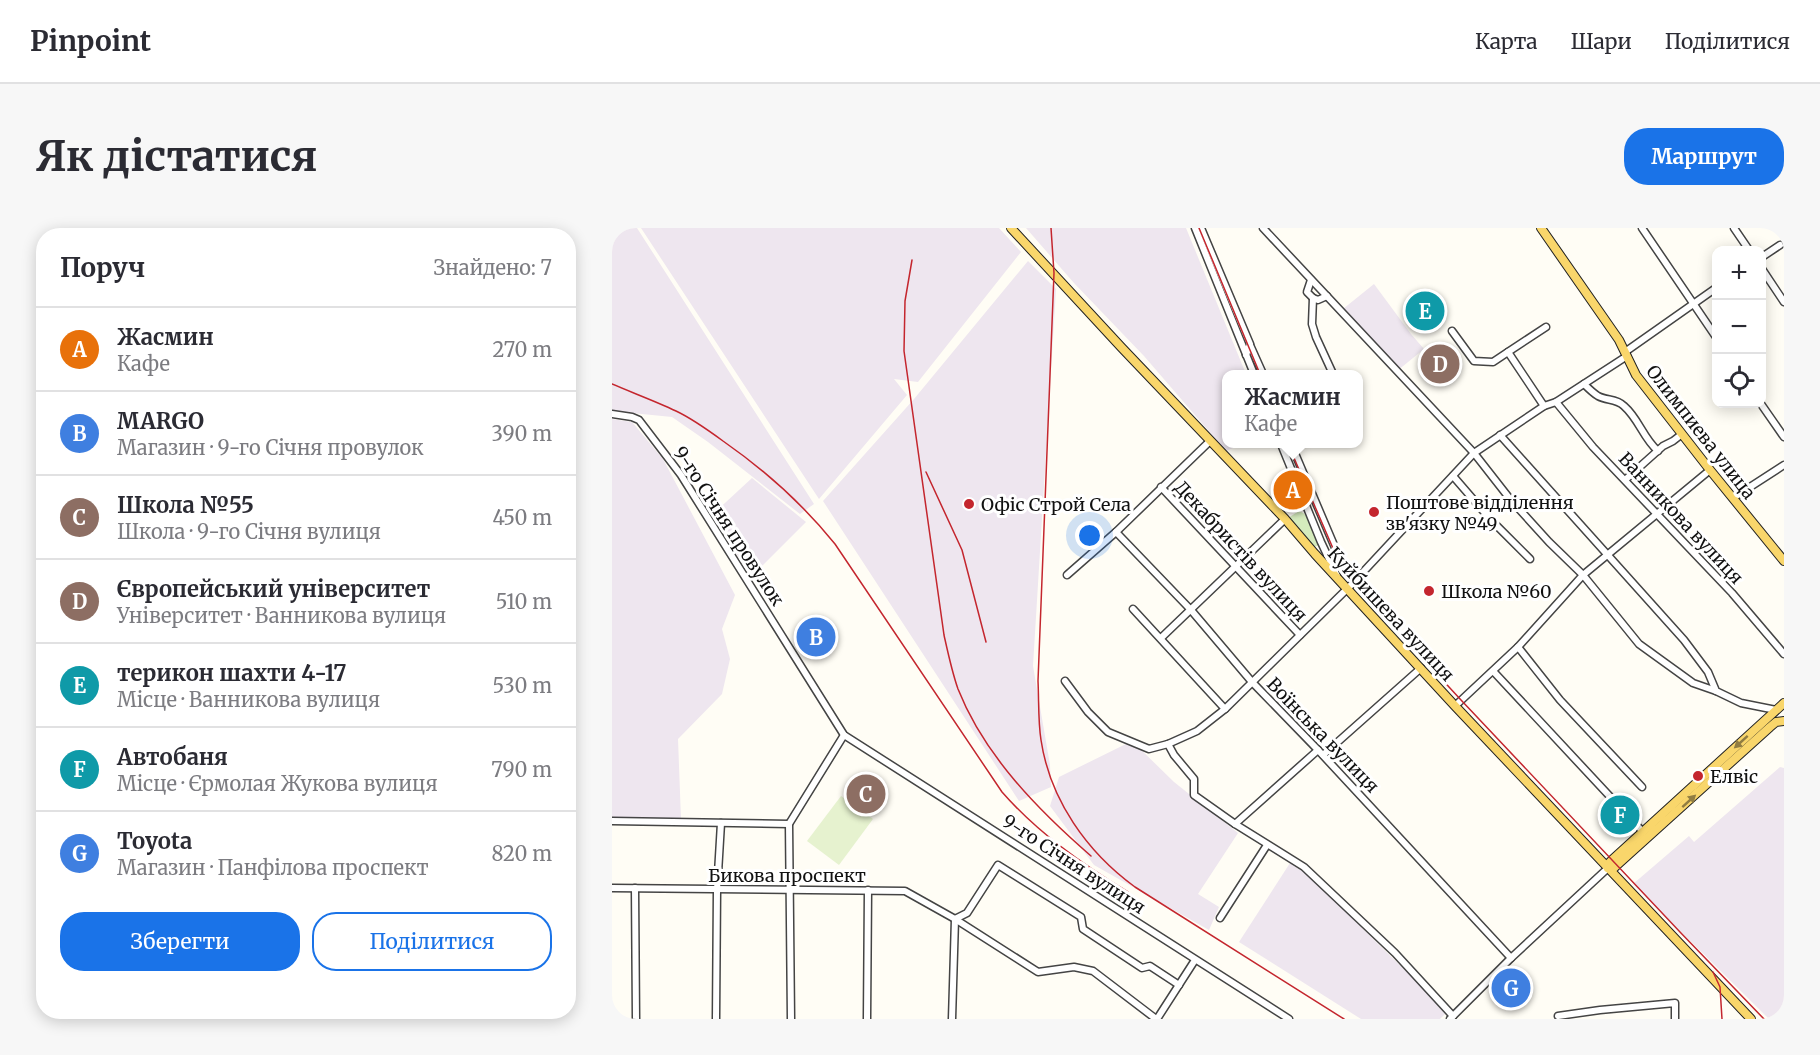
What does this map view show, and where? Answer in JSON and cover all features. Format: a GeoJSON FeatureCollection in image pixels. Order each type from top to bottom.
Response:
{"type":"FeatureCollection","features":[{"type":"Feature","properties":{"kind":"main road","name":"Куйбишева вулиця"},"geometry":{"type":"LineString","coordinates":[[1011,228],[1751,1019]]}},
{"type":"Feature","properties":{"kind":"main road","name":"Олимпиева улица"},"geometry":{"type":"LineString","coordinates":[[1541,228],[1619,340],[1636,375],[1784,561]]}},
{"type":"Feature","properties":{"kind":"main road"},"geometry":{"type":"LineString","coordinates":[[1784,703],[1609,863],[1611,868],[1770,727],[1776,722],[1784,721]]}},
{"type":"Feature","properties":{"kind":"street"},"geometry":{"type":"LineString","coordinates":[[1263,228],[1474,453],[1510,499],[1582,575],[1639,644],[1693,683],[1741,703],[1776,710]]}},
{"type":"Feature","properties":{"kind":"street"},"geometry":{"type":"LineString","coordinates":[[1642,228],[1712,331]]}},
{"type":"Feature","properties":{"kind":"street"},"geometry":{"type":"LineString","coordinates":[[1734,228],[1746,246]]}},
{"type":"Feature","properties":{"kind":"street"},"geometry":{"type":"LineString","coordinates":[[1198,229],[1261,370]]}},
{"type":"Feature","properties":{"kind":"street"},"geometry":{"type":"LineString","coordinates":[[1198,229],[1252,370]]}},
{"type":"Feature","properties":{"kind":"street"},"geometry":{"type":"LineString","coordinates":[[1766,254],[1780,245]]}},
{"type":"Feature","properties":{"kind":"street"},"geometry":{"type":"LineString","coordinates":[[1766,275],[1784,302]]}},
{"type":"Feature","properties":{"kind":"street"},"geometry":{"type":"LineString","coordinates":[[1311,280],[1307,292],[1318,300],[1327,296]]}},
{"type":"Feature","properties":{"kind":"street"},"geometry":{"type":"LineString","coordinates":[[1065,681],[1088,712],[1108,732],[1149,749],[1168,744],[1197,731],[1225,709],[1355,581],[1474,453],[1544,406],[1556,402],[1584,384],[1712,291]]}},
{"type":"Feature","properties":{"kind":"street"},"geometry":{"type":"LineString","coordinates":[[1313,298],[1312,324],[1331,370]]}},
{"type":"Feature","properties":{"kind":"street"},"geometry":{"type":"LineString","coordinates":[[1452,331],[1474,361],[1493,362],[1546,327]]}},
{"type":"Feature","properties":{"kind":"street"},"geometry":{"type":"LineString","coordinates":[[1246,355],[1250,344]]}},
{"type":"Feature","properties":{"kind":"street"},"geometry":{"type":"LineString","coordinates":[[1509,352],[1544,406]]}},
{"type":"Feature","properties":{"kind":"street"},"geometry":{"type":"LineString","coordinates":[[1584,384],[1599,397],[1616,400],[1623,404],[1641,427],[1644,436],[1658,451]]}},
{"type":"Feature","properties":{"kind":"street","name":"Ванникова вулиця"},"geometry":{"type":"LineString","coordinates":[[1556,402],[1593,447],[1732,593],[1784,654]]}},
{"type":"Feature","properties":{"kind":"street"},"geometry":{"type":"LineString","coordinates":[[1764,408],[1784,437]]}},
{"type":"Feature","properties":{"kind":"street","name":"9-го Січня провулок"},"geometry":{"type":"LineString","coordinates":[[612,414],[639,420],[681,475],[844,735]]}},
{"type":"Feature","properties":{"kind":"street"},"geometry":{"type":"LineString","coordinates":[[1625,480],[1658,451],[1682,434]]}},
{"type":"Feature","properties":{"kind":"street"},"geometry":{"type":"LineString","coordinates":[[1500,435],[1684,640],[1708,672],[1716,691]]}},
{"type":"Feature","properties":{"kind":"street"},"geometry":{"type":"LineString","coordinates":[[1067,575],[1116,532],[1210,441]]}},
{"type":"Feature","properties":{"kind":"street"},"geometry":{"type":"LineString","coordinates":[[1283,448],[1321,542],[1339,579]]}},
{"type":"Feature","properties":{"kind":"street"},"geometry":{"type":"LineString","coordinates":[[1294,448],[1339,557],[1355,581]]}},
{"type":"Feature","properties":{"kind":"street"},"geometry":{"type":"LineString","coordinates":[[1733,498],[1784,465]]}},
{"type":"Feature","properties":{"kind":"street"},"geometry":{"type":"LineString","coordinates":[[1455,705],[1518,647],[1582,575],[1710,470]]}},
{"type":"Feature","properties":{"kind":"street"},"geometry":{"type":"LineString","coordinates":[[1453,476],[1491,520],[1530,559]]}},
{"type":"Feature","properties":{"kind":"street","name":"Декабристів вулиця"},"geometry":{"type":"LineString","coordinates":[[1161,487],[1300,635]]}},
{"type":"Feature","properties":{"kind":"street"},"geometry":{"type":"LineString","coordinates":[[1161,638],[1285,519]]}},
{"type":"Feature","properties":{"kind":"street","name":"Воїнська вулиця"},"geometry":{"type":"LineString","coordinates":[[1116,532],[1191,610],[1252,682],[1511,958]]}},
{"type":"Feature","properties":{"kind":"street"},"geometry":{"type":"LineString","coordinates":[[1133,609],[1225,709]]}},
{"type":"Feature","properties":{"kind":"street"},"geometry":{"type":"LineString","coordinates":[[1518,647],[1560,700],[1642,787]]}},
{"type":"Feature","properties":{"kind":"street"},"geometry":{"type":"LineString","coordinates":[[1235,824],[1421,668]]}},
{"type":"Feature","properties":{"kind":"street"},"geometry":{"type":"LineString","coordinates":[[1493,671],[1643,832]]}},
{"type":"Feature","properties":{"kind":"street"},"geometry":{"type":"LineString","coordinates":[[791,1019],[789,824],[844,735]]}},
{"type":"Feature","properties":{"kind":"street","name":"9-го Січня вулиця"},"geometry":{"type":"LineString","coordinates":[[844,735],[1289,1019]]}},
{"type":"Feature","properties":{"kind":"street"},"geometry":{"type":"LineString","coordinates":[[1168,744],[1194,779],[1194,795],[1235,824],[1304,867],[1395,953],[1451,1018],[1511,958],[1611,868]]}},
{"type":"Feature","properties":{"kind":"street"},"geometry":{"type":"LineString","coordinates":[[612,821],[789,824]]}},
{"type":"Feature","properties":{"kind":"street"},"geometry":{"type":"LineString","coordinates":[[716,1019],[717,890],[721,823]]}},
{"type":"Feature","properties":{"kind":"street"},"geometry":{"type":"LineString","coordinates":[[1220,918],[1268,845]]}},
{"type":"Feature","properties":{"kind":"street"},"geometry":{"type":"LineString","coordinates":[[952,1019],[955,919],[967,913],[998,865],[1081,917],[1083,929],[1142,968],[1150,966],[1179,985]]}},
{"type":"Feature","properties":{"kind":"street","name":"Бикова проспект"},"geometry":{"type":"LineString","coordinates":[[612,888],[905,891],[955,919],[1038,972],[1074,967],[1093,971],[1156,1019]]}},
{"type":"Feature","properties":{"kind":"street"},"geometry":{"type":"LineString","coordinates":[[635,888],[636,1019]]}},
{"type":"Feature","properties":{"kind":"street"},"geometry":{"type":"LineString","coordinates":[[867,1019],[868,890]]}},
{"type":"Feature","properties":{"kind":"street"},"geometry":{"type":"LineString","coordinates":[[1156,1019],[1195,960]]}},
{"type":"Feature","properties":{"kind":"street"},"geometry":{"type":"LineString","coordinates":[[1558,1016],[1675,1003],[1675,1019]]}},
{"type":"Feature","properties":{"kind":"shaded area"},"geometry":{"type":"Polygon","coordinates":[[[612,228],[637,228],[814,504],[800,514],[708,442],[672,417],[612,411],[612,228]]]}},
{"type":"Feature","properties":{"kind":"shaded area"},"geometry":{"type":"Polygon","coordinates":[[[641,228],[999,228],[1021,252],[918,382],[894,379],[907,395],[819,499],[641,228]]]}},
{"type":"Feature","properties":{"kind":"shaded area"},"geometry":{"type":"Polygon","coordinates":[[[1026,228],[1186,228],[1244,370],[1222,370],[1222,446],[1144,356],[1074,283],[1026,228]]]}},
{"type":"Feature","properties":{"kind":"shaded area"},"geometry":{"type":"Polygon","coordinates":[[[1028,261],[1056,289],[1033,666],[1050,765],[1051,787],[1019,801],[823,501],[914,399],[1028,261]]]}},
{"type":"Feature","properties":{"kind":"shaded area"},"geometry":{"type":"Polygon","coordinates":[[[1374,284],[1424,349],[1397,371],[1343,309],[1374,284]]]}},
{"type":"Feature","properties":{"kind":"shaded area"},"geometry":{"type":"Polygon","coordinates":[[[612,419],[632,422],[663,459],[735,595],[722,629],[730,659],[722,694],[678,739],[681,819],[612,817],[612,419]]]}},
{"type":"Feature","properties":{"kind":"shaded area"},"geometry":{"type":"Polygon","coordinates":[[[752,478],[806,522],[751,577],[712,515],[752,478]]]}},
{"type":"Feature","properties":{"kind":"shaded area"},"geometry":{"type":"Polygon","coordinates":[[[1132,741],[1174,782],[1238,833],[1198,894],[1219,907],[1209,930],[1094,865],[1050,806],[1059,777],[1132,741]]]}},
{"type":"Feature","properties":{"kind":"shaded area"},"geometry":{"type":"Polygon","coordinates":[[[1780,767],[1784,768],[1784,1019],[1769,1019],[1633,884],[1689,836],[1694,842],[1780,767]]]}},
{"type":"Feature","properties":{"kind":"shaded area"},"geometry":{"type":"Polygon","coordinates":[[[1290,863],[1308,875],[1422,987],[1445,1014],[1440,1019],[1361,1019],[1239,942],[1290,863]]]}},
{"type":"Feature","properties":{"kind":"green space"},"geometry":{"type":"Polygon","coordinates":[[[1299,511],[1310,520],[1319,545],[1314,547],[1288,518],[1299,511]]]}},
{"type":"Feature","properties":{"kind":"green space"},"geometry":{"type":"Polygon","coordinates":[[[841,796],[873,819],[839,865],[807,841],[841,796]]]}},
{"type":"Feature","properties":{"kind":"tram line"},"geometry":{"type":"LineString","coordinates":[[1199,228],[1258,370]]}},
{"type":"Feature","properties":{"kind":"tram line"},"geometry":{"type":"LineString","coordinates":[[1290,448],[1338,560],[1353,583],[1764,1019]]}},
{"type":"Feature","properties":{"kind":"tram line"},"geometry":{"type":"LineString","coordinates":[[1713,972],[1720,987],[1722,1019]]}},
{"type":"Feature","properties":{"kind":"railway"},"geometry":{"type":"LineString","coordinates":[[1051,228],[1054,273],[1038,681],[1041,740],[1053,783],[1073,823],[1087,841],[1101,858],[1135,887],[1344,1019]]}},
{"type":"Feature","properties":{"kind":"railway"},"geometry":{"type":"LineString","coordinates":[[912,260],[905,301],[904,351],[944,635],[954,676],[969,713],[998,759],[1032,800],[1091,856]]}},
{"type":"Feature","properties":{"kind":"railway"},"geometry":{"type":"LineString","coordinates":[[612,384],[668,407],[694,421],[783,488],[835,544],[1002,792],[1030,821],[1061,847],[1128,892]]}},
{"type":"Feature","properties":{"kind":"railway"},"geometry":{"type":"LineString","coordinates":[[926,472],[962,550],[986,642]]}},
{"type":"Feature","properties":{"kind":"place","name":"терикон шахти 4-17"},"geometry":{"type":"Point","coordinates":[1425,311]}},
{"type":"Feature","properties":{"kind":"place","name":"Європейський університет"},"geometry":{"type":"Point","coordinates":[1440,364]}},
{"type":"Feature","properties":{"kind":"place","name":"Жасмин"},"geometry":{"type":"Point","coordinates":[1293,490]}},
{"type":"Feature","properties":{"kind":"place","name":"Офіс Строй Села"},"geometry":{"type":"Point","coordinates":[969,504]}},
{"type":"Feature","properties":{"kind":"place","name":"Поштове відділення зв'язку №49"},"geometry":{"type":"Point","coordinates":[1374,512]}},
{"type":"Feature","properties":{"kind":"place","name":"Школа №60"},"geometry":{"type":"Point","coordinates":[1429,591]}},
{"type":"Feature","properties":{"kind":"place","name":"MARGO"},"geometry":{"type":"Point","coordinates":[816,637]}},
{"type":"Feature","properties":{"kind":"place","name":"Елвіс"},"geometry":{"type":"Point","coordinates":[1698,776]}},
{"type":"Feature","properties":{"kind":"place","name":"Школа №55"},"geometry":{"type":"Point","coordinates":[866,794]}},
{"type":"Feature","properties":{"kind":"place","name":"Автобаня"},"geometry":{"type":"Point","coordinates":[1620,815]}},
{"type":"Feature","properties":{"kind":"place","name":"Toyota"},"geometry":{"type":"Point","coordinates":[1511,988]}}]}
